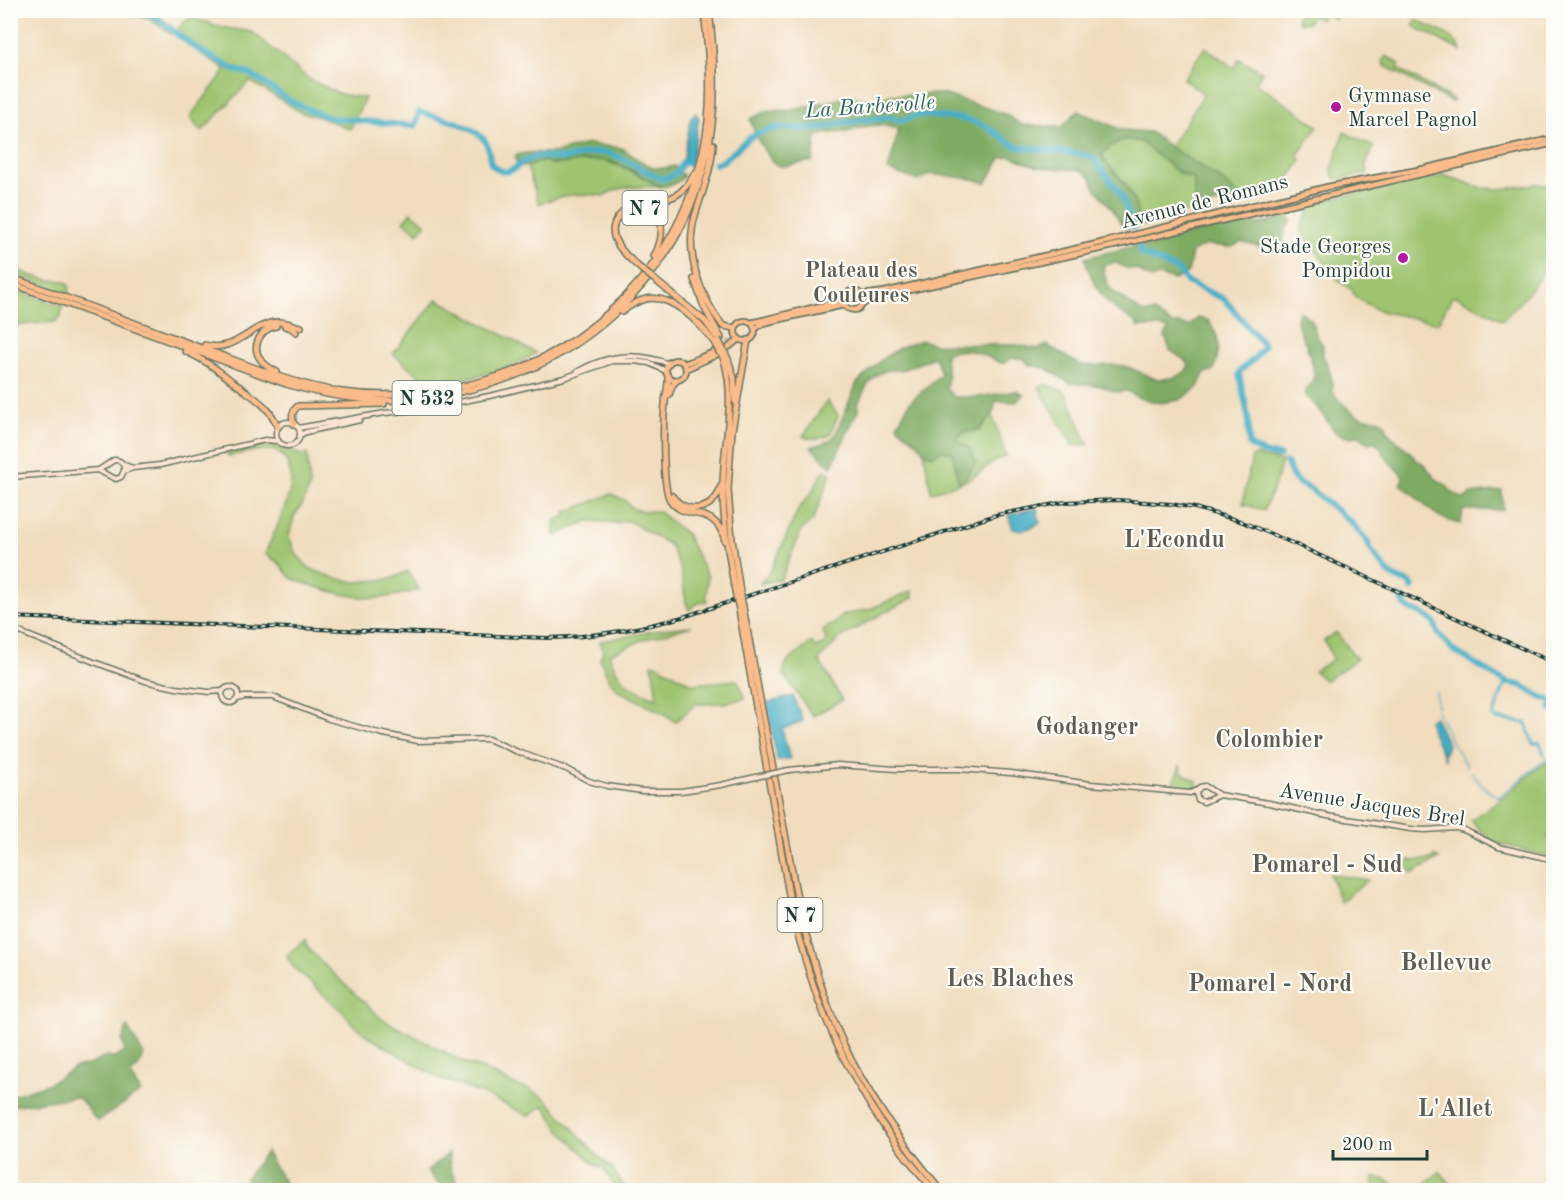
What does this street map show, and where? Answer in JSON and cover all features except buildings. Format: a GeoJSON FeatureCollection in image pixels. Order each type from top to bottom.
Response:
{"type":"FeatureCollection","features":[{"type":"Feature","properties":{"kind":"highway","name":"N 7"},"geometry":{"type":"LineString","coordinates":[[704,10],[710,70],[710,97],[708,126],[700,163],[686,186],[675,196],[658,202],[629,205],[620,210],[613,219],[610,233],[614,246],[622,257],[698,318],[717,340]]}},
{"type":"Feature","properties":{"kind":"highway","name":"N 7"},"geometry":{"type":"LineString","coordinates":[[709,10],[715,68],[712,150],[709,170],[694,219],[690,251],[691,266],[697,288],[734,378],[734,423],[729,462],[729,508],[732,538],[738,591],[793,918],[806,963],[841,1053],[872,1110],[910,1164],[934,1191]]}},
{"type":"Feature","properties":{"kind":"highway","name":"N 7"},"geometry":{"type":"LineString","coordinates":[[699,183],[713,124]]}},
{"type":"Feature","properties":{"kind":"highway","name":"N 532"},"geometry":{"type":"LineString","coordinates":[[299,383],[357,394],[405,394],[455,388],[501,376],[550,355],[578,338],[606,315],[655,261],[690,195],[700,163]]}},
{"type":"Feature","properties":{"kind":"highway","name":"N 532"},"geometry":{"type":"LineString","coordinates":[[299,383],[324,394],[348,398],[407,400],[433,398],[471,390],[519,375],[567,351],[603,325],[628,301],[657,266],[681,228],[699,183]]}},
{"type":"Feature","properties":{"kind":"highway","name":"N 7"},"geometry":{"type":"LineString","coordinates":[[635,285],[656,253],[662,233],[660,221],[655,214],[645,208],[636,207],[620,215],[614,232],[621,250],[640,270]]}},
{"type":"Feature","properties":{"kind":"highway","name":"N 7"},"geometry":{"type":"LineString","coordinates":[[691,246],[697,277],[710,307],[723,326],[735,328]]}},
{"type":"Feature","properties":{"kind":"highway"},"geometry":{"type":"LineString","coordinates":[[10,277],[151,332],[213,365],[264,405],[277,430]]}},
{"type":"Feature","properties":{"kind":"highway"},"geometry":{"type":"LineString","coordinates":[[10,284],[299,383]]}},
{"type":"Feature","properties":{"kind":"highway","name":"N 7"},"geometry":{"type":"LineString","coordinates":[[603,325],[633,304],[650,298],[661,299],[674,305],[717,340]]}},
{"type":"Feature","properties":{"kind":"highway"},"geometry":{"type":"LineString","coordinates":[[151,332],[216,348],[228,345],[274,322],[285,322],[301,327]]}},
{"type":"Feature","properties":{"kind":"highway"},"geometry":{"type":"LineString","coordinates":[[288,379],[263,363],[258,357],[257,346],[261,335],[272,327],[288,326],[296,332]]}},
{"type":"Feature","properties":{"kind":"highway"},"geometry":{"type":"LineString","coordinates":[[734,423],[748,340]]}},
{"type":"Feature","properties":{"kind":"highway","name":"N 7"},"geometry":{"type":"LineString","coordinates":[[727,359],[730,389],[723,490],[731,569]]}},
{"type":"Feature","properties":{"kind":"highway","name":"N 7"},"geometry":{"type":"LineString","coordinates":[[668,374],[664,410],[666,493],[672,503],[680,509],[704,515],[716,522],[724,536],[738,591]]}},
{"type":"Feature","properties":{"kind":"highway"},"geometry":{"type":"LineString","coordinates":[[677,380],[670,390],[667,405],[667,479],[672,496],[679,504],[687,508],[698,509],[708,505],[715,500],[720,491],[724,466]]}},
{"type":"Feature","properties":{"kind":"highway"},"geometry":{"type":"LineString","coordinates":[[296,426],[292,418],[293,411],[301,406],[385,404],[407,400]]}},
{"type":"Feature","properties":{"kind":"highway","name":"N 7"},"geometry":{"type":"LineString","coordinates":[[741,608],[800,914],[812,960],[845,1046],[875,1101],[912,1155],[941,1191]]}},
{"type":"Feature","properties":{"kind":"main road","name":"Avenue de Romans"},"geometry":{"type":"LineString","coordinates":[[844,302],[847,293],[852,291],[857,291],[862,295],[884,292],[980,273],[1327,188],[1554,140]]}},
{"type":"Feature","properties":{"kind":"main road","name":"Avenue de Romans"},"geometry":{"type":"LineString","coordinates":[[844,302],[849,310],[855,310],[861,307],[863,302],[873,298],[972,274]]}},
{"type":"Feature","properties":{"kind":"main road"},"geometry":{"type":"LineString","coordinates":[[862,295],[863,302]]}},
{"type":"Feature","properties":{"kind":"main road","name":"Avenue de Romans"},"geometry":{"type":"LineString","coordinates":[[751,323],[844,302]]}},
{"type":"Feature","properties":{"kind":"main road","name":"Avenue de Romans"},"geometry":{"type":"LineString","coordinates":[[755,329],[763,323],[844,302]]}},
{"type":"Feature","properties":{"kind":"main road"},"geometry":{"type":"LineString","coordinates":[[741,321],[751,323],[755,329],[754,336],[744,341],[738,337],[735,328],[741,321]]}},
{"type":"Feature","properties":{"kind":"main road"},"geometry":{"type":"LineString","coordinates":[[731,340],[738,337]]}},
{"type":"Feature","properties":{"kind":"main road"},"geometry":{"type":"LineString","coordinates":[[729,347],[738,337]]}},
{"type":"Feature","properties":{"kind":"main road"},"geometry":{"type":"LineString","coordinates":[[571,376],[598,361],[618,357],[640,356],[669,364],[675,361],[683,365],[715,354]]}},
{"type":"Feature","properties":{"kind":"main road"},"geometry":{"type":"LineString","coordinates":[[265,440],[286,423],[296,426],[435,407],[571,376],[604,363],[619,360],[649,363],[677,380],[685,375],[683,365]]}},
{"type":"Feature","properties":{"kind":"main road"},"geometry":{"type":"LineString","coordinates":[[668,374],[669,364]]}},
{"type":"Feature","properties":{"kind":"main road"},"geometry":{"type":"LineString","coordinates":[[124,471],[160,465],[265,440],[277,441],[282,445],[290,446],[306,432],[396,412]]}},
{"type":"Feature","properties":{"kind":"main road"},"geometry":{"type":"LineString","coordinates":[[296,426],[300,435]]}},
{"type":"Feature","properties":{"kind":"main road"},"geometry":{"type":"LineString","coordinates":[[277,430],[277,441]]}},
{"type":"Feature","properties":{"kind":"main road"},"geometry":{"type":"LineString","coordinates":[[99,471],[114,460],[134,468]]}},
{"type":"Feature","properties":{"kind":"main road"},"geometry":{"type":"LineString","coordinates":[[10,477],[99,471],[116,478],[121,477],[124,471],[123,465]]}},
{"type":"Feature","properties":{"kind":"main road"},"geometry":{"type":"LineString","coordinates":[[107,466],[107,474]]}},
{"type":"Feature","properties":{"kind":"main road"},"geometry":{"type":"LineString","coordinates":[[10,477],[65,473]]}},
{"type":"Feature","properties":{"kind":"main road"},"geometry":{"type":"LineString","coordinates":[[10,628],[94,662],[162,686],[201,691],[223,691],[231,687],[245,694],[281,699],[329,719],[418,741],[488,740],[566,769],[589,781],[642,791],[681,791],[789,770],[838,765],[896,769],[960,769],[1190,793],[1204,802],[1219,795]]}},
{"type":"Feature","properties":{"kind":"main road"},"geometry":{"type":"LineString","coordinates":[[237,690],[238,699]]}},
{"type":"Feature","properties":{"kind":"main road"},"geometry":{"type":"LineString","coordinates":[[201,691],[222,697],[231,704],[244,697],[256,696]]}},
{"type":"Feature","properties":{"kind":"main road"},"geometry":{"type":"LineString","coordinates":[[222,697],[223,691]]}},
{"type":"Feature","properties":{"kind":"main road"},"geometry":{"type":"LineString","coordinates":[[1190,793],[1205,786],[1210,788],[1212,798]]}},
{"type":"Feature","properties":{"kind":"main road"},"geometry":{"type":"LineString","coordinates":[[1197,790],[1197,797]]}},
{"type":"Feature","properties":{"kind":"main road","name":"Avenue Jacques Brel"},"geometry":{"type":"LineString","coordinates":[[1212,792],[1327,816],[1411,829],[1456,828],[1499,847],[1554,860]]}},
{"type":"Feature","properties":{"kind":"green space"},"geometry":{"type":"Polygon","coordinates":[[[115,11],[149,12],[162,18],[177,31],[190,18],[214,26],[252,32],[310,80],[340,94],[365,98],[350,129],[302,113],[250,81],[201,132],[190,117],[226,70],[148,18],[115,11]]]}},
{"type":"Feature","properties":{"kind":"green space"},"geometry":{"type":"Polygon","coordinates":[[[1303,11],[1339,11],[1335,19],[1324,13],[1320,20],[1312,15],[1308,23],[1298,22],[1297,16],[1303,11]]]}},
{"type":"Feature","properties":{"kind":"green space"},"geometry":{"type":"Polygon","coordinates":[[[1416,20],[1449,36],[1461,51],[1413,26],[1416,20]]]}},
{"type":"Feature","properties":{"kind":"green space"},"geometry":{"type":"Polygon","coordinates":[[[1205,47],[1234,68],[1239,59],[1262,72],[1256,83],[1318,126],[1297,156],[1302,160],[1279,192],[1244,200],[1219,178],[1170,147],[1204,94],[1183,79],[1205,47]]]}},
{"type":"Feature","properties":{"kind":"green space"},"geometry":{"type":"Polygon","coordinates":[[[1386,56],[1400,64],[1398,69],[1454,100],[1451,102],[1385,66],[1383,62],[1386,56]]]}},
{"type":"Feature","properties":{"kind":"green space"},"geometry":{"type":"Polygon","coordinates":[[[943,94],[1005,114],[1022,125],[1062,127],[1078,111],[1122,130],[1150,132],[1219,178],[1242,198],[1204,207],[1194,198],[1194,179],[1179,173],[1141,142],[1125,139],[1110,146],[1102,155],[1106,163],[1127,186],[1134,203],[1140,226],[1125,230],[1113,210],[1094,187],[1091,178],[1081,170],[1038,167],[1010,156],[1001,158],[986,183],[973,179],[930,174],[918,181],[888,170],[899,129],[881,125],[816,136],[813,161],[780,166],[775,164],[766,153],[750,119],[768,111],[791,110],[851,96],[873,101],[891,95],[943,94]]]}},
{"type":"Feature","properties":{"kind":"green space"},"geometry":{"type":"Polygon","coordinates":[[[1344,132],[1374,147],[1365,166],[1368,170],[1366,174],[1337,179],[1333,176],[1332,170],[1344,132]]]}},
{"type":"Feature","properties":{"kind":"green space"},"geometry":{"type":"Polygon","coordinates":[[[1125,139],[1141,142],[1179,173],[1195,179],[1194,198],[1204,207],[1140,226],[1130,191],[1102,154],[1110,146],[1125,139]]]}},
{"type":"Feature","properties":{"kind":"green space"},"geometry":{"type":"Polygon","coordinates":[[[588,144],[622,148],[653,168],[674,166],[684,176],[670,186],[664,186],[651,182],[615,163],[593,160],[551,164],[544,161],[520,166],[516,162],[515,156],[520,154],[559,152],[588,144]]]}},
{"type":"Feature","properties":{"kind":"green space"},"geometry":{"type":"Polygon","coordinates":[[[601,160],[625,168],[662,187],[624,188],[604,196],[571,195],[539,204],[527,166],[544,161],[551,164],[601,160]]]}},
{"type":"Feature","properties":{"kind":"green space"},"geometry":{"type":"Polygon","coordinates":[[[1443,175],[1483,188],[1501,189],[1537,184],[1553,186],[1553,258],[1529,292],[1503,320],[1456,296],[1452,297],[1438,323],[1378,310],[1361,301],[1352,290],[1339,281],[1301,231],[1314,203],[1443,175]]]}},
{"type":"Feature","properties":{"kind":"green space"},"geometry":{"type":"Polygon","coordinates":[[[411,212],[426,224],[418,233],[404,221],[411,212]]]}},
{"type":"Feature","properties":{"kind":"green space"},"geometry":{"type":"Polygon","coordinates":[[[1285,215],[1292,221],[1285,230],[1282,245],[1261,247],[1241,242],[1232,247],[1206,245],[1192,252],[1188,272],[1175,280],[1159,276],[1151,279],[1137,270],[1126,268],[1115,262],[1103,266],[1110,289],[1140,311],[1154,312],[1172,324],[1189,326],[1198,318],[1208,320],[1218,344],[1218,356],[1214,370],[1204,374],[1198,387],[1180,400],[1160,403],[1139,398],[1127,391],[1116,392],[1102,386],[1069,383],[1046,368],[1029,365],[1023,358],[1011,358],[1003,364],[967,350],[949,352],[945,357],[948,378],[946,388],[954,397],[978,397],[1017,391],[1024,395],[1016,402],[996,401],[992,415],[979,430],[964,432],[959,436],[959,442],[970,448],[976,462],[966,478],[959,483],[952,453],[942,450],[933,456],[929,454],[897,425],[910,402],[941,374],[935,357],[904,369],[879,373],[867,385],[857,407],[859,409],[831,467],[811,447],[829,441],[835,435],[857,383],[882,359],[901,347],[922,340],[933,344],[1016,345],[1039,349],[1047,345],[1080,364],[1123,366],[1157,379],[1180,375],[1189,365],[1170,350],[1165,336],[1169,329],[1137,327],[1138,324],[1114,308],[1096,285],[1085,258],[1240,220],[1263,223],[1285,215]]]}},
{"type":"Feature","properties":{"kind":"green space"},"geometry":{"type":"Polygon","coordinates":[[[11,267],[39,278],[65,281],[70,289],[68,294],[11,273],[11,267]]]}},
{"type":"Feature","properties":{"kind":"green space"},"geometry":{"type":"Polygon","coordinates":[[[11,288],[63,307],[61,316],[55,322],[11,326],[11,288]]]}},
{"type":"Feature","properties":{"kind":"green space"},"geometry":{"type":"Polygon","coordinates":[[[437,299],[536,353],[498,371],[471,378],[429,384],[393,354],[437,299]]]}},
{"type":"Feature","properties":{"kind":"green space"},"geometry":{"type":"Polygon","coordinates":[[[1300,311],[1311,319],[1317,337],[1323,345],[1323,356],[1333,384],[1332,391],[1341,402],[1361,417],[1385,423],[1390,434],[1453,493],[1464,499],[1470,494],[1502,490],[1503,510],[1463,510],[1461,524],[1442,518],[1400,484],[1402,476],[1378,444],[1368,443],[1359,436],[1346,437],[1336,433],[1316,406],[1307,398],[1305,391],[1313,380],[1314,372],[1299,329],[1297,320],[1300,311]]]}},
{"type":"Feature","properties":{"kind":"green space"},"geometry":{"type":"Polygon","coordinates":[[[1046,385],[1065,391],[1088,444],[1073,446],[1039,387],[1046,385]]]}},
{"type":"Feature","properties":{"kind":"green space"},"geometry":{"type":"Polygon","coordinates":[[[827,401],[838,415],[830,435],[816,438],[803,436],[827,401]]]}},
{"type":"Feature","properties":{"kind":"green space"},"geometry":{"type":"Polygon","coordinates":[[[992,415],[1006,456],[968,480],[953,486],[931,492],[924,452],[933,456],[942,450],[952,453],[960,483],[959,436],[964,432],[979,430],[992,415]]]}},
{"type":"Feature","properties":{"kind":"green space"},"geometry":{"type":"Polygon","coordinates":[[[270,444],[301,455],[307,454],[310,486],[302,505],[294,516],[289,536],[295,553],[309,568],[331,577],[355,582],[391,579],[408,571],[419,590],[378,598],[342,594],[293,579],[279,563],[265,554],[288,497],[291,483],[288,464],[281,454],[275,451],[254,451],[228,456],[228,452],[270,444]]]}},
{"type":"Feature","properties":{"kind":"green space"},"geometry":{"type":"Polygon","coordinates":[[[1257,455],[1282,461],[1264,510],[1243,504],[1252,457],[1257,455]]]}},
{"type":"Feature","properties":{"kind":"green space"},"geometry":{"type":"Polygon","coordinates":[[[825,470],[831,474],[813,520],[801,531],[781,579],[760,584],[772,568],[799,508],[811,494],[825,470]]]}},
{"type":"Feature","properties":{"kind":"green space"},"geometry":{"type":"Polygon","coordinates":[[[611,494],[625,500],[633,509],[658,511],[686,534],[708,577],[707,601],[696,604],[689,610],[681,571],[670,545],[629,521],[617,523],[588,521],[555,536],[555,521],[566,516],[566,512],[611,494]]]}},
{"type":"Feature","properties":{"kind":"green space"},"geometry":{"type":"Polygon","coordinates":[[[912,591],[913,598],[840,638],[819,660],[842,700],[813,716],[783,674],[786,663],[812,642],[816,648],[824,644],[826,638],[822,630],[834,624],[843,615],[870,609],[912,591]]]}},
{"type":"Feature","properties":{"kind":"green space"},"geometry":{"type":"Polygon","coordinates":[[[692,626],[645,639],[609,654],[621,678],[633,688],[657,698],[652,664],[656,664],[692,684],[737,680],[745,698],[727,703],[696,704],[675,722],[665,714],[619,691],[610,681],[600,659],[603,651],[600,641],[692,626]]]}},
{"type":"Feature","properties":{"kind":"green space"},"geometry":{"type":"Polygon","coordinates":[[[1336,632],[1357,659],[1325,681],[1314,671],[1332,660],[1324,641],[1336,632]]]}},
{"type":"Feature","properties":{"kind":"green space"},"geometry":{"type":"Polygon","coordinates":[[[1546,763],[1553,767],[1553,832],[1548,837],[1553,844],[1553,858],[1494,842],[1471,820],[1546,763]]]}},
{"type":"Feature","properties":{"kind":"green space"},"geometry":{"type":"Polygon","coordinates":[[[1180,766],[1182,773],[1197,781],[1194,789],[1171,788],[1180,766]]]}},
{"type":"Feature","properties":{"kind":"green space"},"geometry":{"type":"Polygon","coordinates":[[[1434,856],[1439,859],[1411,874],[1407,863],[1410,859],[1412,861],[1433,859],[1434,856]]]}},
{"type":"Feature","properties":{"kind":"green space"},"geometry":{"type":"Polygon","coordinates":[[[1330,874],[1368,880],[1340,902],[1330,874]]]}},
{"type":"Feature","properties":{"kind":"green space"},"geometry":{"type":"Polygon","coordinates":[[[305,940],[307,947],[322,963],[382,1019],[467,1064],[529,1089],[546,1099],[596,1154],[612,1168],[626,1190],[617,1190],[603,1167],[593,1163],[559,1129],[544,1105],[529,1116],[485,1095],[439,1078],[367,1036],[295,969],[286,956],[305,940]]]}},
{"type":"Feature","properties":{"kind":"green space"},"geometry":{"type":"Polygon","coordinates":[[[127,1027],[144,1055],[138,1067],[130,1075],[141,1092],[98,1121],[76,1097],[11,1106],[11,1096],[50,1083],[74,1068],[91,1064],[108,1056],[112,1059],[125,1052],[122,1041],[127,1027]]]}},
{"type":"Feature","properties":{"kind":"green space"},"geometry":{"type":"Polygon","coordinates":[[[266,1152],[287,1190],[247,1190],[245,1179],[266,1152]]]}},
{"type":"Feature","properties":{"kind":"green space"},"geometry":{"type":"Polygon","coordinates":[[[449,1153],[452,1173],[462,1190],[444,1190],[427,1171],[449,1153]]]}},
{"type":"Feature","properties":{"kind":"green space"},"geometry":{"type":"Polygon","coordinates":[[[1440,1172],[1456,1190],[1416,1190],[1440,1172]]]}},
{"type":"Feature","properties":{"kind":"green space"},"geometry":{"type":"Polygon","coordinates":[[[1374,1178],[1388,1181],[1399,1190],[1373,1190],[1374,1178]]]}},
{"type":"Feature","properties":{"kind":"water"},"geometry":{"type":"Polygon","coordinates":[[[695,113],[699,118],[691,164],[683,162],[691,117],[695,113]]]}},
{"type":"Feature","properties":{"kind":"water"},"geometry":{"type":"Polygon","coordinates":[[[1037,508],[1040,523],[1027,529],[1013,529],[1008,515],[1037,508]]]}},
{"type":"Feature","properties":{"kind":"water"},"geometry":{"type":"Polygon","coordinates":[[[793,696],[803,721],[782,729],[790,759],[777,761],[767,703],[793,696]]]}},
{"type":"Feature","properties":{"kind":"water"},"geometry":{"type":"Polygon","coordinates":[[[1435,717],[1448,745],[1443,753],[1445,760],[1430,728],[1429,720],[1435,717]]]}},
{"type":"Feature","properties":{"kind":"waterway","name":"La Barberolle"},"geometry":{"type":"LineString","coordinates":[[123,10],[134,14],[152,15],[196,48],[235,70],[250,74],[290,101],[320,114],[332,118],[415,126],[419,112],[464,125],[485,141],[491,164],[504,172],[535,157],[563,158],[598,152],[608,153],[662,179],[675,174],[683,162],[691,164]]}},
{"type":"Feature","properties":{"kind":"waterway","name":"La Barberolle"},"geometry":{"type":"LineString","coordinates":[[715,164],[723,161],[749,138],[777,128],[815,129],[855,121],[893,117],[901,121],[918,115],[967,119],[989,128],[1018,147],[1087,155],[1093,158],[1120,193],[1134,228]]}},
{"type":"Feature","properties":{"kind":"waterway","name":"La Barberolle"},"geometry":{"type":"LineString","coordinates":[[1139,246],[1141,254],[1178,270],[1187,282],[1224,299],[1262,343]]}},
{"type":"Feature","properties":{"kind":"waterway","name":"La Barberolle"},"geometry":{"type":"LineString","coordinates":[[1264,346],[1239,374],[1248,416],[1249,445],[1264,453],[1280,456]]}},
{"type":"Feature","properties":{"kind":"waterway","name":"La Barberolle"},"geometry":{"type":"LineString","coordinates":[[1286,462],[1298,483],[1309,488],[1350,521],[1387,571],[1392,576],[1411,584],[1412,588]]}},
{"type":"Feature","properties":{"kind":"waterway","name":"La Barberolle"},"geometry":{"type":"LineString","coordinates":[[1400,597],[1411,610],[1423,614],[1434,622],[1438,633],[1453,650],[1508,683],[1521,685],[1540,697],[1548,699],[1553,703],[1551,708],[1554,710]]}},
{"type":"Feature","properties":{"kind":"waterway"},"geometry":{"type":"LineString","coordinates":[[1506,681],[1493,717],[1526,723],[1533,744],[1540,743],[1544,754]]}},
{"type":"Feature","properties":{"kind":"waterway"},"geometry":{"type":"LineString","coordinates":[[1436,692],[1437,707]]}},
{"type":"Feature","properties":{"kind":"waterway"},"geometry":{"type":"LineString","coordinates":[[1437,711],[1452,743],[1467,766]]}},
{"type":"Feature","properties":{"kind":"waterway"},"geometry":{"type":"LineString","coordinates":[[1472,772],[1484,787],[1499,797],[1547,760]]}},
{"type":"Feature","properties":{"kind":"tunnel"},"geometry":{"type":"LineString","coordinates":[[721,347],[731,340]]}},
{"type":"Feature","properties":{"kind":"railway"},"geometry":{"type":"LineString","coordinates":[[10,617],[548,638],[583,636],[652,625],[686,616],[996,515],[1065,502],[1118,500],[1195,508],[1240,521],[1554,663]]}},
{"type":"Feature","properties":{"kind":"place","name":"Gymnase Marcel Pagnol"},"geometry":{"type":"Point","coordinates":[1336,107]}},
{"type":"Feature","properties":{"kind":"place","name":"Stade Georges Pompidou"},"geometry":{"type":"Point","coordinates":[1403,258]}},
{"type":"Feature","properties":{"kind":"district","name":"Plateau des Couleures"},"geometry":{"type":"Point","coordinates":[861,282]}},
{"type":"Feature","properties":{"kind":"district","name":"L'Econdu"},"geometry":{"type":"Point","coordinates":[1174,539]}},
{"type":"Feature","properties":{"kind":"district","name":"Godanger"},"geometry":{"type":"Point","coordinates":[1087,726]}},
{"type":"Feature","properties":{"kind":"district","name":"Colombier"},"geometry":{"type":"Point","coordinates":[1269,739]}},
{"type":"Feature","properties":{"kind":"district","name":"Pomarel - Sud"},"geometry":{"type":"Point","coordinates":[1327,864]}},
{"type":"Feature","properties":{"kind":"district","name":"Bellevue"},"geometry":{"type":"Point","coordinates":[1446,962]}},
{"type":"Feature","properties":{"kind":"district","name":"Les Blaches"},"geometry":{"type":"Point","coordinates":[1010,978]}},
{"type":"Feature","properties":{"kind":"district","name":"Pomarel - Nord"},"geometry":{"type":"Point","coordinates":[1270,983]}},
{"type":"Feature","properties":{"kind":"district","name":"L'Allet"},"geometry":{"type":"Point","coordinates":[1455,1108]}}]}
